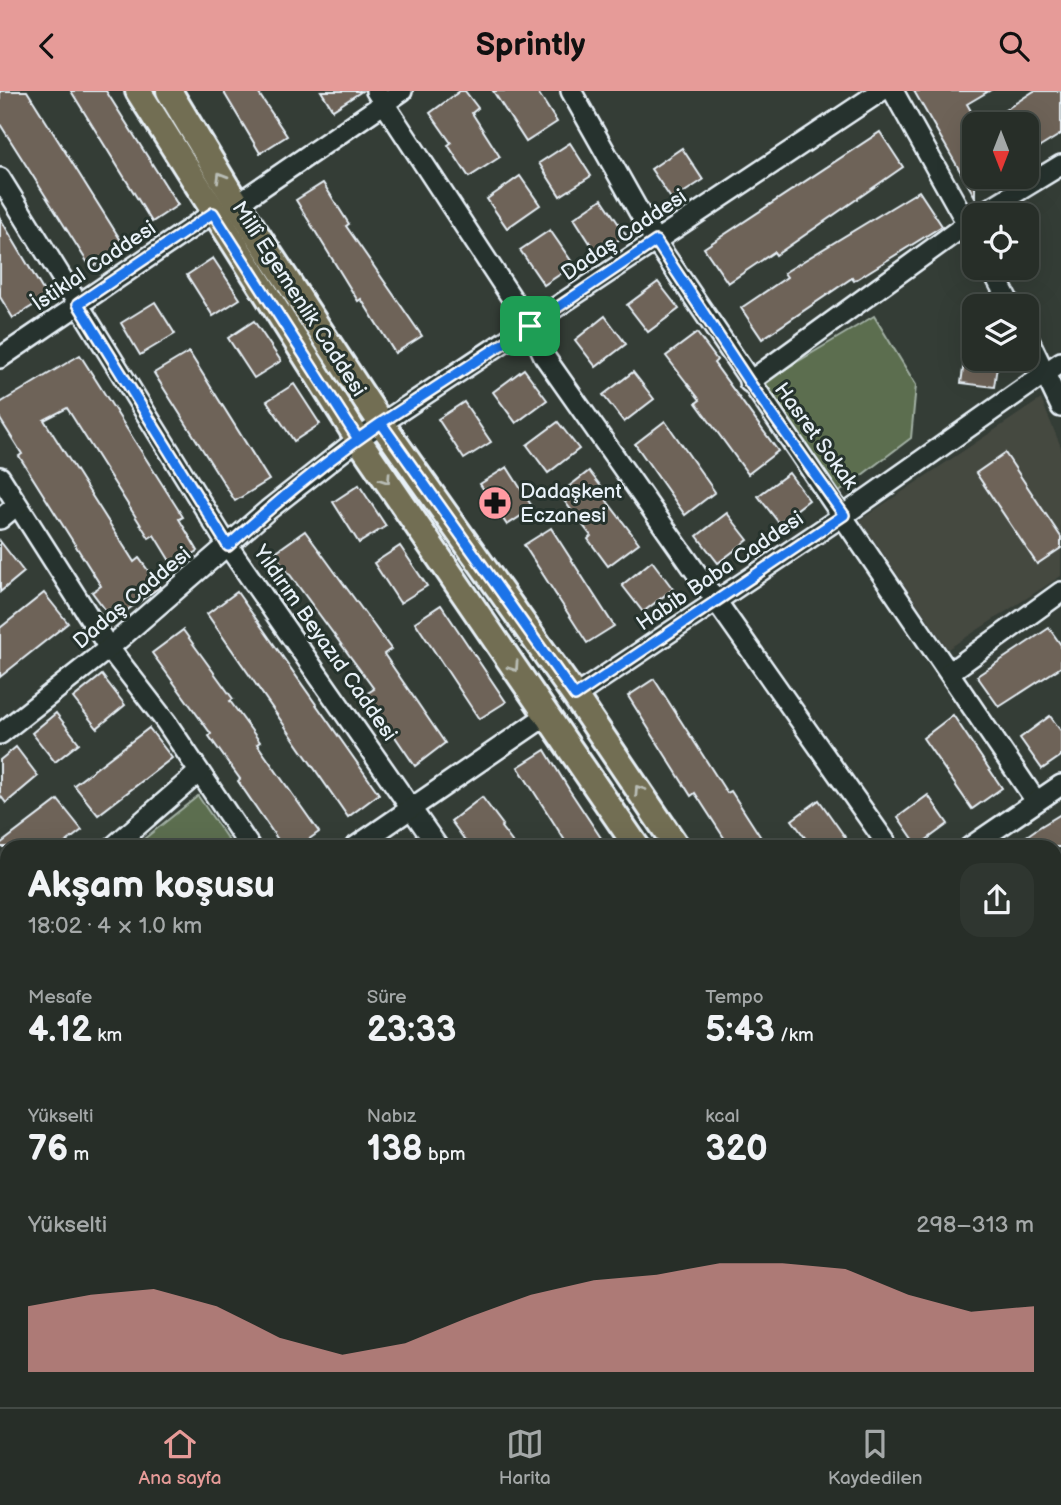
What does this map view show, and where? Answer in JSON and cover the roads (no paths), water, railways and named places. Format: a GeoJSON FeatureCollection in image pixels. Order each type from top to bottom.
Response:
{"type":"FeatureCollection","features":[{"type":"Feature","properties":{"kind":"main road","name":"Millî Egemenlik Caddesi"},"geometry":{"type":"LineString","coordinates":[[138,91],[358,439],[632,840]]}},
{"type":"Feature","properties":{"kind":"main road","name":"Millî Egemenlik Caddesi"},"geometry":{"type":"LineString","coordinates":[[169,91],[237,204],[381,423],[575,696],[672,840]]}},
{"type":"Feature","properties":{"kind":"street"},"geometry":{"type":"LineString","coordinates":[[237,204],[380,97],[402,91]]}},
{"type":"Feature","properties":{"kind":"street","name":"Dadaş Caddesi"},"geometry":{"type":"LineString","coordinates":[[0,734],[109,648],[268,510],[358,439],[881,91]]}},
{"type":"Feature","properties":{"kind":"street"},"geometry":{"type":"LineString","coordinates":[[893,91],[962,203]]}},
{"type":"Feature","properties":{"kind":"street","name":"Hasret Sokak"},"geometry":{"type":"LineString","coordinates":[[574,92],[656,241],[749,382],[844,515],[1036,801]]}},
{"type":"Feature","properties":{"kind":"street"},"geometry":{"type":"LineString","coordinates":[[380,97],[530,326],[544,356],[884,840]]}},
{"type":"Feature","properties":{"kind":"street"},"geometry":{"type":"LineString","coordinates":[[1004,203],[1061,165]]}},
{"type":"Feature","properties":{"kind":"street","name":"Yıldırım Beyazıd Caddesi"},"geometry":{"type":"LineString","coordinates":[[0,178],[228,546],[433,840]]}},
{"type":"Feature","properties":{"kind":"street","name":"İstiklal Caddesi"},"geometry":{"type":"LineString","coordinates":[[0,358],[213,213]]}},
{"type":"Feature","properties":{"kind":"street"},"geometry":{"type":"LineString","coordinates":[[749,382],[962,231]]}},
{"type":"Feature","properties":{"kind":"street"},"geometry":{"type":"LineString","coordinates":[[1039,350],[1054,367],[1061,407]]}},
{"type":"Feature","properties":{"kind":"street","name":"Habib Baba Caddesi"},"geometry":{"type":"LineString","coordinates":[[575,696],[844,515],[1054,367]]}},
{"type":"Feature","properties":{"kind":"street"},"geometry":{"type":"LineString","coordinates":[[0,477],[109,648],[245,840]]}},
{"type":"Feature","properties":{"kind":"street"},"geometry":{"type":"LineString","coordinates":[[0,519],[17,505]]}},
{"type":"Feature","properties":{"kind":"street"},"geometry":{"type":"LineString","coordinates":[[950,672],[1061,592]]}},
{"type":"Feature","properties":{"kind":"street"},"geometry":{"type":"LineString","coordinates":[[366,840],[547,715]]}},
{"type":"Feature","properties":{"kind":"street"},"geometry":{"type":"LineString","coordinates":[[121,840],[199,772]]}},
{"type":"Feature","properties":{"kind":"street"},"geometry":{"type":"LineString","coordinates":[[980,840],[1061,785]]}},
{"type":"Feature","properties":{"kind":"place","name":"Dadaşkent Eczanesi"},"geometry":{"type":"Point","coordinates":[495,503]}}]}
